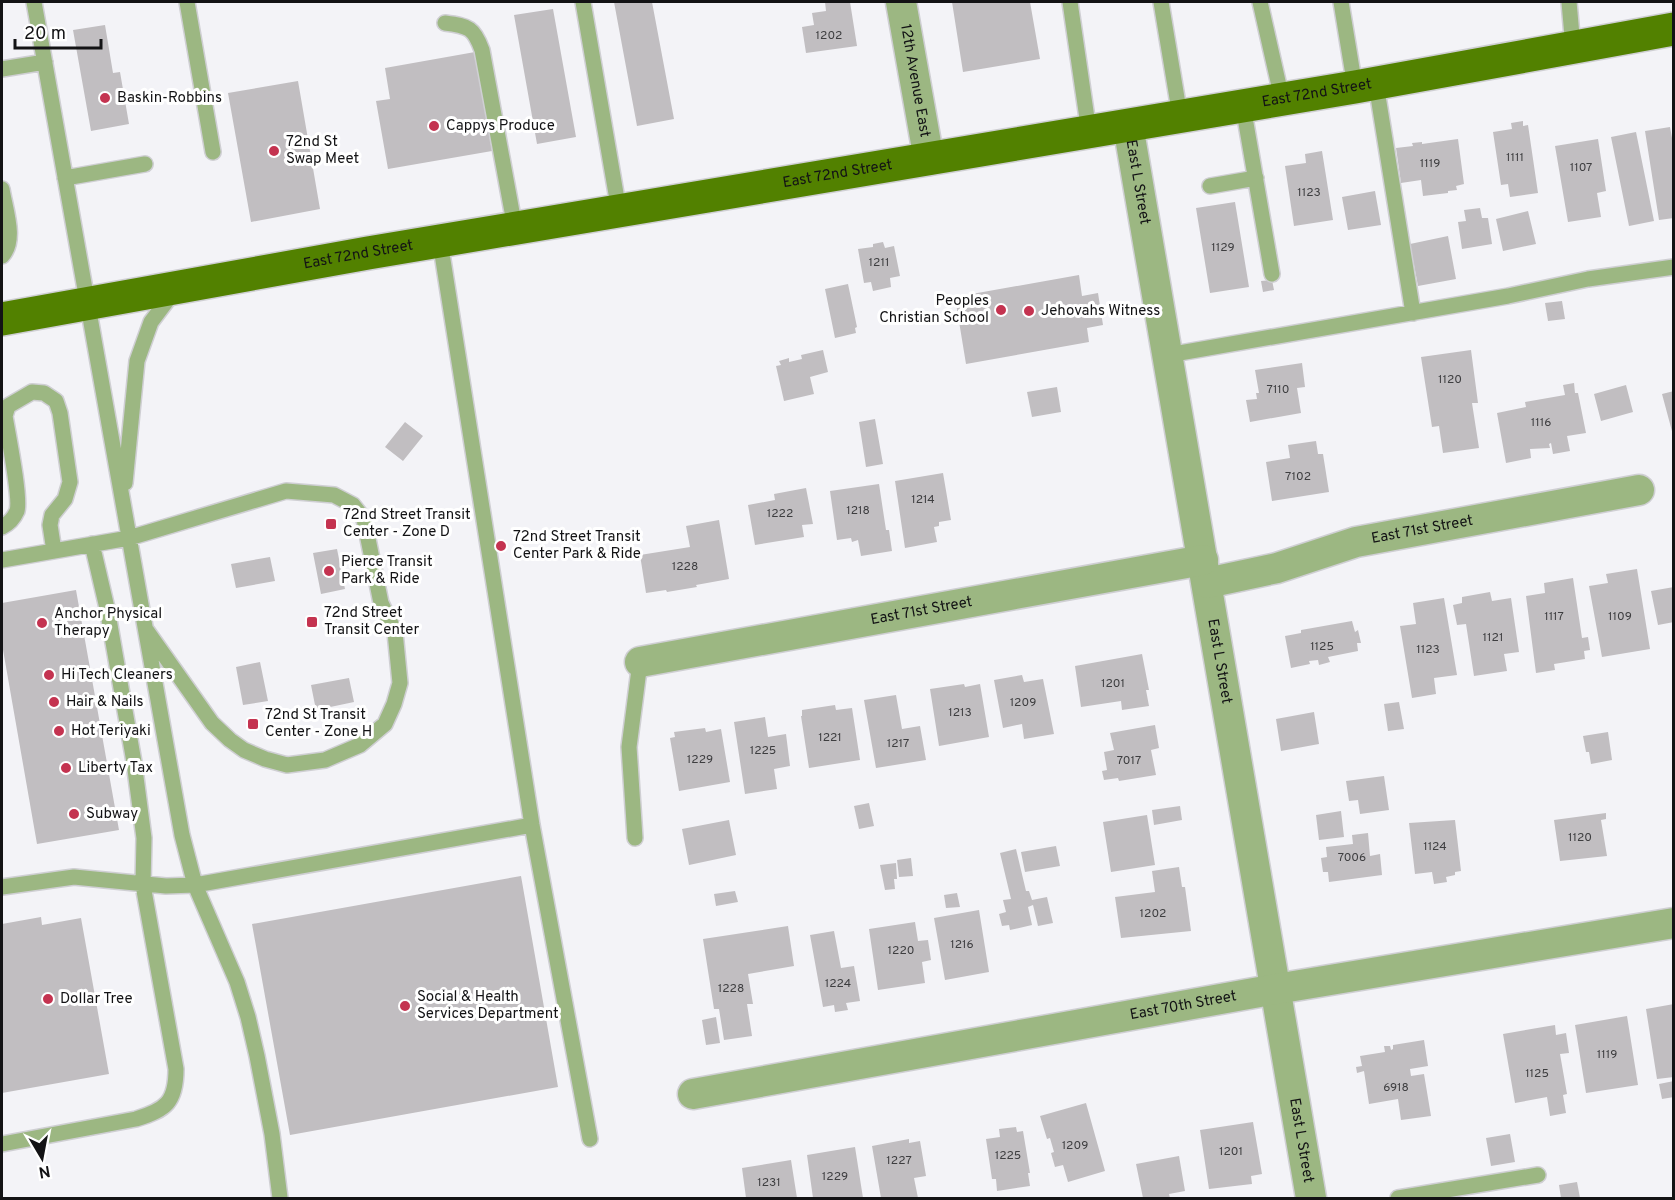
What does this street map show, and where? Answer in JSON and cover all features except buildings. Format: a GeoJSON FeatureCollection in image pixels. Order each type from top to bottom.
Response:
{"type":"FeatureCollection","features":[{"type":"Feature","properties":{"kind":"main road","name":"East 72nd Street"},"geometry":{"type":"LineString","coordinates":[[2,319],[515,228],[1366,85],[1674,29]]}},
{"type":"Feature","properties":{"kind":"street","name":"12th Avenue East"},"geometry":{"type":"LineString","coordinates":[[901,2],[929,160]]}},
{"type":"Feature","properties":{"kind":"street","name":"East L Street"},"geometry":{"type":"LineString","coordinates":[[1128,125],[1311,1198]]}},
{"type":"Feature","properties":{"kind":"street","name":"East 71st Street"},"geometry":{"type":"LineString","coordinates":[[640,662],[1205,572],[1277,568],[1356,542],[1639,490]]}},
{"type":"Feature","properties":{"kind":"street","name":"East 70th Street"},"geometry":{"type":"LineString","coordinates":[[693,1094],[1276,989],[1674,923]]}},
{"type":"Feature","properties":{"kind":"lane"},"geometry":{"type":"LineString","coordinates":[[34,2],[182,835],[195,885],[237,981],[248,1017],[272,1134],[279,1198]]}},
{"type":"Feature","properties":{"kind":"lane"},"geometry":{"type":"LineString","coordinates":[[187,2],[213,152]]}},
{"type":"Feature","properties":{"kind":"lane"},"geometry":{"type":"LineString","coordinates":[[583,2],[619,211]]}},
{"type":"Feature","properties":{"kind":"lane"},"geometry":{"type":"LineString","coordinates":[[1070,2],[1089,132]]}},
{"type":"Feature","properties":{"kind":"lane"},"geometry":{"type":"LineString","coordinates":[[1161,2],[1180,116]]}},
{"type":"Feature","properties":{"kind":"lane"},"geometry":{"type":"LineString","coordinates":[[1260,2],[1282,99]]}},
{"type":"Feature","properties":{"kind":"lane"},"geometry":{"type":"LineString","coordinates":[[1341,2],[1366,85],[1413,313]]}},
{"type":"Feature","properties":{"kind":"lane"},"geometry":{"type":"LineString","coordinates":[[1569,2],[1572,47]]}},
{"type":"Feature","properties":{"kind":"lane"},"geometry":{"type":"LineString","coordinates":[[445,23],[465,26],[476,33],[482,50],[515,228]]}},
{"type":"Feature","properties":{"kind":"lane"},"geometry":{"type":"LineString","coordinates":[[2,69],[45,62]]}},
{"type":"Feature","properties":{"kind":"lane"},"geometry":{"type":"LineString","coordinates":[[1243,106],[1272,274]]}},
{"type":"Feature","properties":{"kind":"lane"},"geometry":{"type":"LineString","coordinates":[[65,178],[145,164]]}},
{"type":"Feature","properties":{"kind":"lane"},"geometry":{"type":"LineString","coordinates":[[1210,186],[1256,178]]}},
{"type":"Feature","properties":{"kind":"lane"},"geometry":{"type":"LineString","coordinates":[[2,189],[10,238],[2,256]]}},
{"type":"Feature","properties":{"kind":"lane"},"geometry":{"type":"LineString","coordinates":[[440,241],[532,825],[590,1139]]}},
{"type":"Feature","properties":{"kind":"lane"},"geometry":{"type":"LineString","coordinates":[[1168,355],[1413,313],[1588,279],[1674,267]]}},
{"type":"Feature","properties":{"kind":"lane"},"geometry":{"type":"LineString","coordinates":[[123,504],[137,360],[151,322],[177,287]]}},
{"type":"Feature","properties":{"kind":"lane"},"geometry":{"type":"LineString","coordinates":[[2,527],[9,524],[17,510],[18,496],[6,416],[8,406],[32,392],[45,393],[56,400],[60,413],[70,482],[65,499],[52,515],[50,525],[54,551]]}},
{"type":"Feature","properties":{"kind":"lane"},"geometry":{"type":"LineString","coordinates":[[2,560],[129,538],[286,491],[334,495],[352,504],[364,519],[381,603],[395,632],[400,683],[385,724],[360,745],[325,760],[287,765],[244,750],[224,735],[212,723],[145,628]]}},
{"type":"Feature","properties":{"kind":"lane"},"geometry":{"type":"LineString","coordinates":[[2,1144],[136,1119],[158,1112],[172,1099],[176,1081],[176,1070],[143,885],[144,838],[134,762],[107,608],[92,544]]}},
{"type":"Feature","properties":{"kind":"lane"},"geometry":{"type":"LineString","coordinates":[[635,838],[629,747],[640,662]]}},
{"type":"Feature","properties":{"kind":"lane"},"geometry":{"type":"LineString","coordinates":[[2,887],[74,877],[143,885],[195,885],[532,825]]}},
{"type":"Feature","properties":{"kind":"lane"},"geometry":{"type":"LineString","coordinates":[[1398,1198],[1538,1175]]}},
{"type":"Feature","properties":{"kind":"place","name":"Baskin-Robbins"},"geometry":{"type":"Point","coordinates":[105,98]}},
{"type":"Feature","properties":{"kind":"place","name":"Cappys Produce"},"geometry":{"type":"Point","coordinates":[434,126]}},
{"type":"Feature","properties":{"kind":"place","name":"72nd St Swap Meet"},"geometry":{"type":"Point","coordinates":[274,151]}},
{"type":"Feature","properties":{"kind":"place","name":"Peoples Christian School"},"geometry":{"type":"Point","coordinates":[1001,310]}},
{"type":"Feature","properties":{"kind":"place","name":"Jehovahs Witness"},"geometry":{"type":"Point","coordinates":[1029,311]}},
{"type":"Feature","properties":{"kind":"place","name":"72nd Street Transit Center - Zone D"},"geometry":{"type":"Point","coordinates":[331,524]}},
{"type":"Feature","properties":{"kind":"place","name":"72nd Street Transit Center Park & Ride"},"geometry":{"type":"Point","coordinates":[501,546]}},
{"type":"Feature","properties":{"kind":"place","name":"Pierce Transit Park & Ride"},"geometry":{"type":"Point","coordinates":[329,571]}},
{"type":"Feature","properties":{"kind":"place","name":"72nd Street Transit Center"},"geometry":{"type":"Point","coordinates":[312,622]}},
{"type":"Feature","properties":{"kind":"place","name":"Anchor Physical Therapy"},"geometry":{"type":"Point","coordinates":[42,623]}},
{"type":"Feature","properties":{"kind":"place","name":"Hi Tech Cleaners"},"geometry":{"type":"Point","coordinates":[49,675]}},
{"type":"Feature","properties":{"kind":"place","name":"Hair & Nails"},"geometry":{"type":"Point","coordinates":[54,702]}},
{"type":"Feature","properties":{"kind":"place","name":"72nd St Transit Center - Zone H"},"geometry":{"type":"Point","coordinates":[253,724]}},
{"type":"Feature","properties":{"kind":"place","name":"Hot Teriyaki"},"geometry":{"type":"Point","coordinates":[59,731]}},
{"type":"Feature","properties":{"kind":"place","name":"Liberty Tax"},"geometry":{"type":"Point","coordinates":[66,768]}},
{"type":"Feature","properties":{"kind":"place","name":"Subway"},"geometry":{"type":"Point","coordinates":[74,814]}},
{"type":"Feature","properties":{"kind":"place","name":"Dollar Tree"},"geometry":{"type":"Point","coordinates":[48,999]}},
{"type":"Feature","properties":{"kind":"place","name":"Social & Health Services Department"},"geometry":{"type":"Point","coordinates":[405,1006]}}]}
